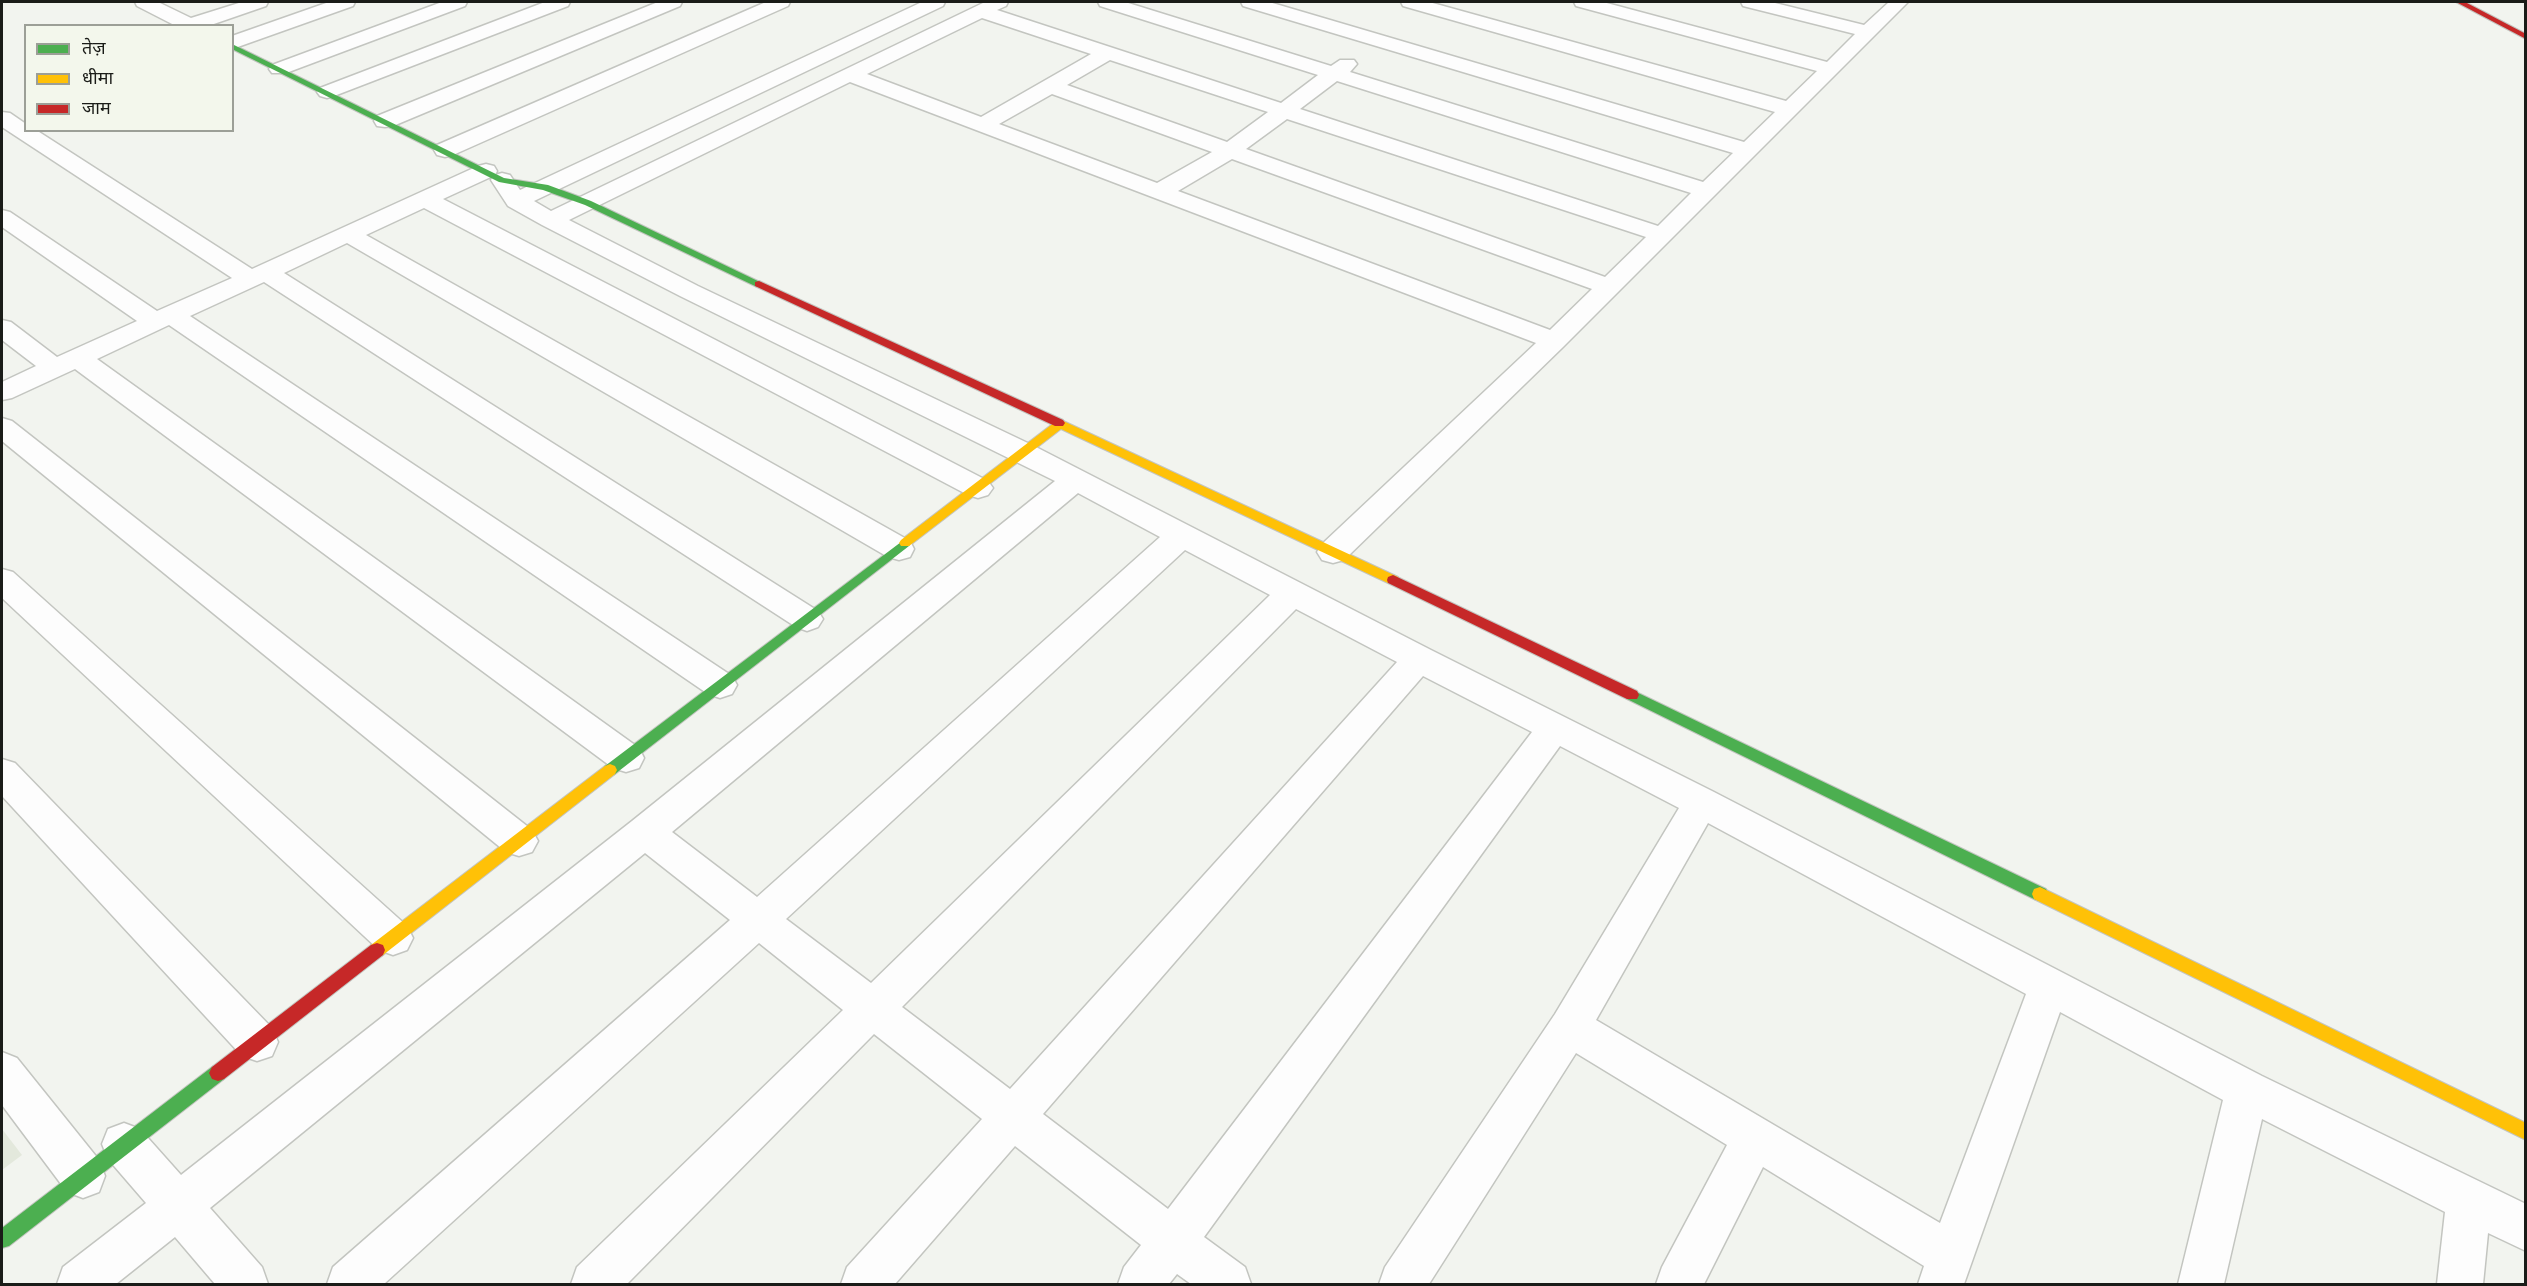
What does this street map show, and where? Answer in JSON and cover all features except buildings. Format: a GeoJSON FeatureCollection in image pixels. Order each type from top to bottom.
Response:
{"type":"FeatureCollection","features":[{"type":"Feature","properties":{"kind":"street"},"geometry":{"type":"LineString","coordinates":[[194,24],[259,2]]}},
{"type":"Feature","properties":{"kind":"street"},"geometry":{"type":"LineString","coordinates":[[234,43],[346,2]]}},
{"type":"Feature","properties":{"kind":"street"},"geometry":{"type":"LineString","coordinates":[[279,69],[458,2]]}},
{"type":"Feature","properties":{"kind":"street"},"geometry":{"type":"LineString","coordinates":[[327,92],[561,2]]}},
{"type":"Feature","properties":{"kind":"street"},"geometry":{"type":"LineString","coordinates":[[385,121],[673,2]]}},
{"type":"Feature","properties":{"kind":"street"},"geometry":{"type":"LineString","coordinates":[[445,150],[781,2]]}},
{"type":"Feature","properties":{"kind":"street"},"geometry":{"type":"LineString","coordinates":[[2,392],[424,199],[512,185],[936,2]]}},
{"type":"Feature","properties":{"kind":"street"},"geometry":{"type":"LineString","coordinates":[[1107,2],[1707,191]]}},
{"type":"Feature","properties":{"kind":"street"},"geometry":{"type":"LineString","coordinates":[[1251,2],[1748,150]]}},
{"type":"Feature","properties":{"kind":"street"},"geometry":{"type":"LineString","coordinates":[[1410,2],[1436,5],[1790,109]]}},
{"type":"Feature","properties":{"kind":"street"},"geometry":{"type":"LineString","coordinates":[[1583,2],[1830,69]]}},
{"type":"Feature","properties":{"kind":"street"},"geometry":{"type":"LineString","coordinates":[[1750,2],[1869,32]]}},
{"type":"Feature","properties":{"kind":"street"},"geometry":{"type":"LineString","coordinates":[[1333,552],[1554,341],[1899,2]]}},
{"type":"Feature","properties":{"kind":"street"},"geometry":{"type":"LineString","coordinates":[[2460,2],[2526,37]]}},
{"type":"Feature","properties":{"kind":"street"},"geometry":{"type":"LineString","coordinates":[[157,3],[189,24]]}},
{"type":"Feature","properties":{"kind":"street"},"geometry":{"type":"LineString","coordinates":[[1159,192],[1229,151],[1334,73],[1436,5]]}},
{"type":"Feature","properties":{"kind":"street"},"geometry":{"type":"LineString","coordinates":[[550,220],[989,6],[1110,52],[1662,236]]}},
{"type":"Feature","properties":{"kind":"street"},"geometry":{"type":"LineString","coordinates":[[234,45],[512,185],[588,202],[791,300],[1583,670],[2526,1132]]}},
{"type":"Feature","properties":{"kind":"street"},"geometry":{"type":"LineString","coordinates":[[982,125],[1110,52]]}},
{"type":"Feature","properties":{"kind":"street"},"geometry":{"type":"LineString","coordinates":[[850,75],[1554,341]]}},
{"type":"Feature","properties":{"kind":"street"},"geometry":{"type":"LineString","coordinates":[[1050,86],[1609,287]]}},
{"type":"Feature","properties":{"kind":"street"},"geometry":{"type":"LineString","coordinates":[[2,118],[24,131]]}},
{"type":"Feature","properties":{"kind":"street"},"geometry":{"type":"LineString","coordinates":[[25,132],[258,275],[807,619]]}},
{"type":"Feature","properties":{"kind":"street"},"geometry":{"type":"LineString","coordinates":[[512,185],[550,220],[690,291],[1024,453],[1419,659],[1701,802],[2247,1090],[2526,1228]]}},
{"type":"Feature","properties":{"kind":"street"},"geometry":{"type":"LineString","coordinates":[[424,199],[978,488]]}},
{"type":"Feature","properties":{"kind":"street"},"geometry":{"type":"LineString","coordinates":[[2,217],[164,318],[720,685]]}},
{"type":"Feature","properties":{"kind":"street"},"geometry":{"type":"LineString","coordinates":[[348,234],[899,549]]}},
{"type":"Feature","properties":{"kind":"street"},"geometry":{"type":"LineString","coordinates":[[2,328],[67,363],[626,758]]}},
{"type":"Feature","properties":{"kind":"street"},"geometry":{"type":"LineString","coordinates":[[2,1239],[1060,424]]}},
{"type":"Feature","properties":{"kind":"street"},"geometry":{"type":"LineString","coordinates":[[2,427],[519,841]]}},
{"type":"Feature","properties":{"kind":"street"},"geometry":{"type":"LineString","coordinates":[[80,1284],[645,832],[1074,481]]}},
{"type":"Feature","properties":{"kind":"street"},"geometry":{"type":"LineString","coordinates":[[350,1284],[758,920],[1182,535]]}},
{"type":"Feature","properties":{"kind":"street"},"geometry":{"type":"LineString","coordinates":[[2,580],[393,938]]}},
{"type":"Feature","properties":{"kind":"street"},"geometry":{"type":"LineString","coordinates":[[594,1284],[874,1010],[1292,593]]}},
{"type":"Feature","properties":{"kind":"street"},"geometry":{"type":"LineString","coordinates":[[864,1284],[1419,659]]}},
{"type":"Feature","properties":{"kind":"street"},"geometry":{"type":"LineString","coordinates":[[1141,1284],[1555,727]]}},
{"type":"Feature","properties":{"kind":"street"},"geometry":{"type":"LineString","coordinates":[[2,773],[257,1042]]}},
{"type":"Feature","properties":{"kind":"street"},"geometry":{"type":"LineString","coordinates":[[1402,1284],[1570,1027],[1701,802]]}},
{"type":"Feature","properties":{"kind":"street"},"geometry":{"type":"LineString","coordinates":[[645,832],[1228,1284]]}},
{"type":"Feature","properties":{"kind":"street"},"geometry":{"type":"LineString","coordinates":[[1570,1027],[1754,1138],[1946,1270],[2049,987]]}},
{"type":"Feature","properties":{"kind":"street"},"geometry":{"type":"LineString","coordinates":[[2,1072],[83,1176]]}},
{"type":"Feature","properties":{"kind":"street"},"geometry":{"type":"LineString","coordinates":[[2201,1284],[2247,1090]]}},
{"type":"Feature","properties":{"kind":"street"},"geometry":{"type":"LineString","coordinates":[[1679,1284],[1754,1138]]}},
{"type":"Feature","properties":{"kind":"street"},"geometry":{"type":"LineString","coordinates":[[124,1144],[245,1284]]}},
{"type":"Feature","properties":{"kind":"street"},"geometry":{"type":"LineString","coordinates":[[2460,1284],[2469,1199]]}},
{"type":"Feature","properties":{"kind":"shaded area"},"geometry":{"type":"Polygon","coordinates":[[[2,1129],[22,1155],[2,1170],[2,1129]]]}},
{"type":"Feature","properties":{"kind":"traffic: fast"},"geometry":{"type":"LineString","coordinates":[[234,47],[502,180],[545,187],[588,203],[759,284]]}},
{"type":"Feature","properties":{"kind":"traffic: fast"},"geometry":{"type":"LineString","coordinates":[[610,770],[905,543]]}},
{"type":"Feature","properties":{"kind":"traffic: fast"},"geometry":{"type":"LineString","coordinates":[[1632,695],[2040,894]]}},
{"type":"Feature","properties":{"kind":"traffic: fast"},"geometry":{"type":"LineString","coordinates":[[2,1239],[218,1073]]}},
{"type":"Feature","properties":{"kind":"traffic: slow"},"geometry":{"type":"LineString","coordinates":[[1059,423],[1393,580]]}},
{"type":"Feature","properties":{"kind":"traffic: slow"},"geometry":{"type":"LineString","coordinates":[[905,543],[1060,424]]}},
{"type":"Feature","properties":{"kind":"traffic: slow"},"geometry":{"type":"LineString","coordinates":[[377,950],[610,770]]}},
{"type":"Feature","properties":{"kind":"traffic: slow"},"geometry":{"type":"LineString","coordinates":[[2040,894],[2526,1132]]}},
{"type":"Feature","properties":{"kind":"traffic: jam"},"geometry":{"type":"LineString","coordinates":[[2460,2],[2526,37]]}},
{"type":"Feature","properties":{"kind":"traffic: jam"},"geometry":{"type":"LineString","coordinates":[[759,284],[1059,423]]}},
{"type":"Feature","properties":{"kind":"traffic: jam"},"geometry":{"type":"LineString","coordinates":[[1393,580],[1632,695]]}},
{"type":"Feature","properties":{"kind":"traffic: jam"},"geometry":{"type":"LineString","coordinates":[[218,1073],[377,950]]}}]}
